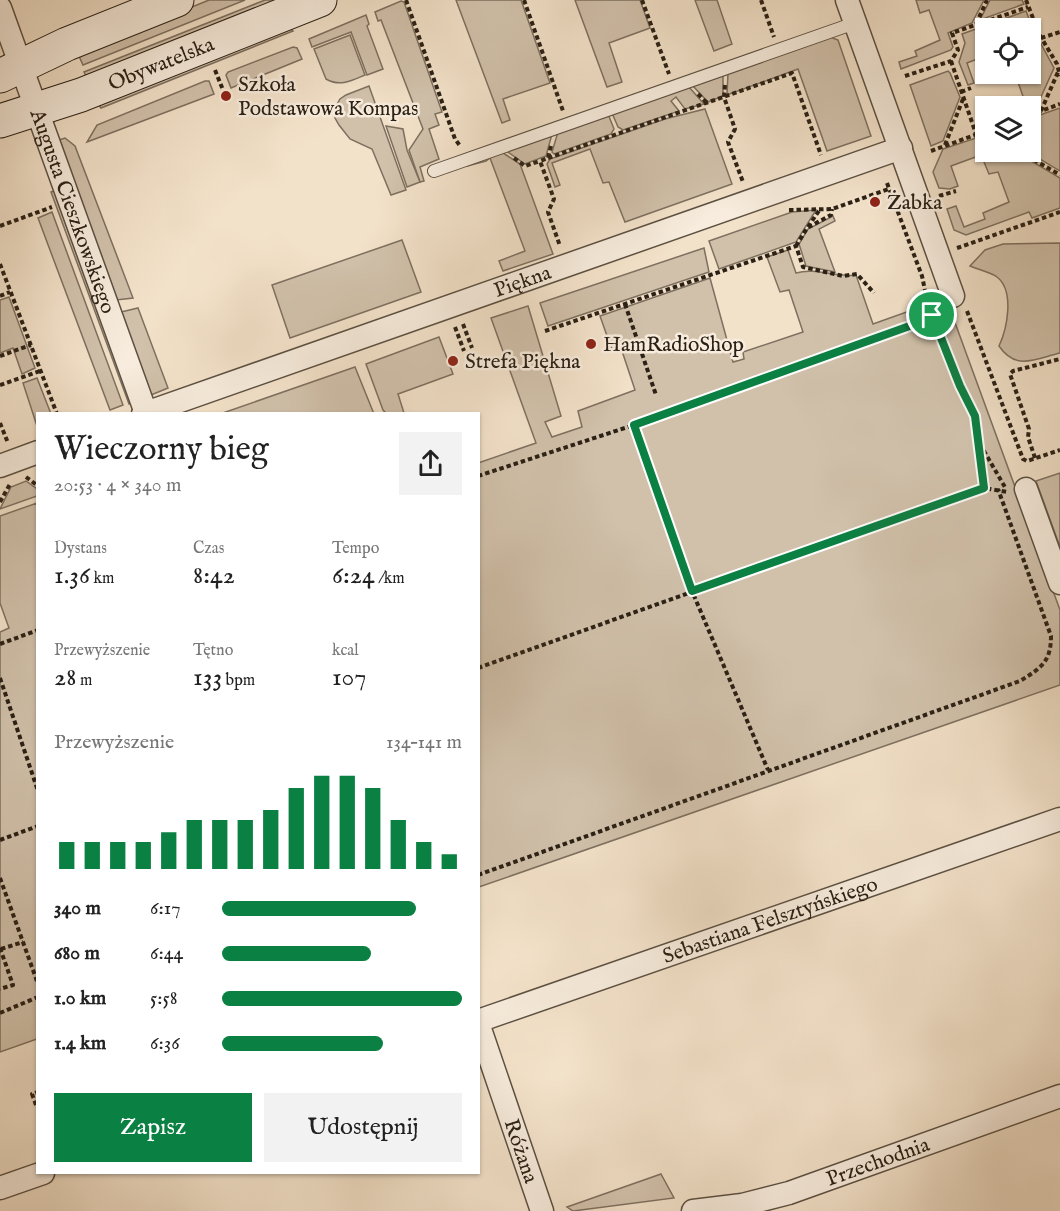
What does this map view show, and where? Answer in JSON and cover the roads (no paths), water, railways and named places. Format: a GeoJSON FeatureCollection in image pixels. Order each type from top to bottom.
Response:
{"type":"FeatureCollection","features":[{"type":"Feature","properties":{"kind":"main road"},"geometry":{"type":"LineString","coordinates":[[10,71],[67,44],[177,0]]}},
{"type":"Feature","properties":{"kind":"main road","name":"Obywatelska"},"geometry":{"type":"LineString","coordinates":[[0,121],[81,95],[320,0]]}},
{"type":"Feature","properties":{"kind":"street"},"geometry":{"type":"LineString","coordinates":[[847,0],[959,300]]}},
{"type":"Feature","properties":{"kind":"street","name":"Augusta Cieszkowskiego"},"geometry":{"type":"LineString","coordinates":[[0,8],[10,71],[38,110],[145,412]]}},
{"type":"Feature","properties":{"kind":"street","name":"Piękna"},"geometry":{"type":"LineString","coordinates":[[148,412],[901,148]]}},
{"type":"Feature","properties":{"kind":"street"},"geometry":{"type":"LineString","coordinates":[[0,466],[36,453]]}},
{"type":"Feature","properties":{"kind":"street"},"geometry":{"type":"LineString","coordinates":[[1017,490],[1060,583]]}},
{"type":"Feature","properties":{"kind":"street","name":"Sebastiana Felsztyńskiego"},"geometry":{"type":"LineString","coordinates":[[480,1021],[1060,819]]}},
{"type":"Feature","properties":{"kind":"street","name":"Różana"},"geometry":{"type":"LineString","coordinates":[[480,1028],[542,1211]]}},
{"type":"Feature","properties":{"kind":"street","name":"Przechodnia"},"geometry":{"type":"LineString","coordinates":[[693,1211],[742,1205],[789,1193],[1060,1096]]}},
{"type":"Feature","properties":{"kind":"street"},"geometry":{"type":"LineString","coordinates":[[0,1188],[39,1174]]}},
{"type":"Feature","properties":{"kind":"lane"},"geometry":{"type":"LineString","coordinates":[[434,171],[855,22]]}},
{"type":"Feature","properties":{"kind":"place","name":"Szkoła Podstawowa Kompas"},"geometry":{"type":"Point","coordinates":[226,96]}},
{"type":"Feature","properties":{"kind":"place","name":"Żabka"},"geometry":{"type":"Point","coordinates":[875,202]}},
{"type":"Feature","properties":{"kind":"place","name":"HamRadioShop"},"geometry":{"type":"Point","coordinates":[591,344]}},
{"type":"Feature","properties":{"kind":"place","name":"Strefa Piękna"},"geometry":{"type":"Point","coordinates":[453,361]}}]}
